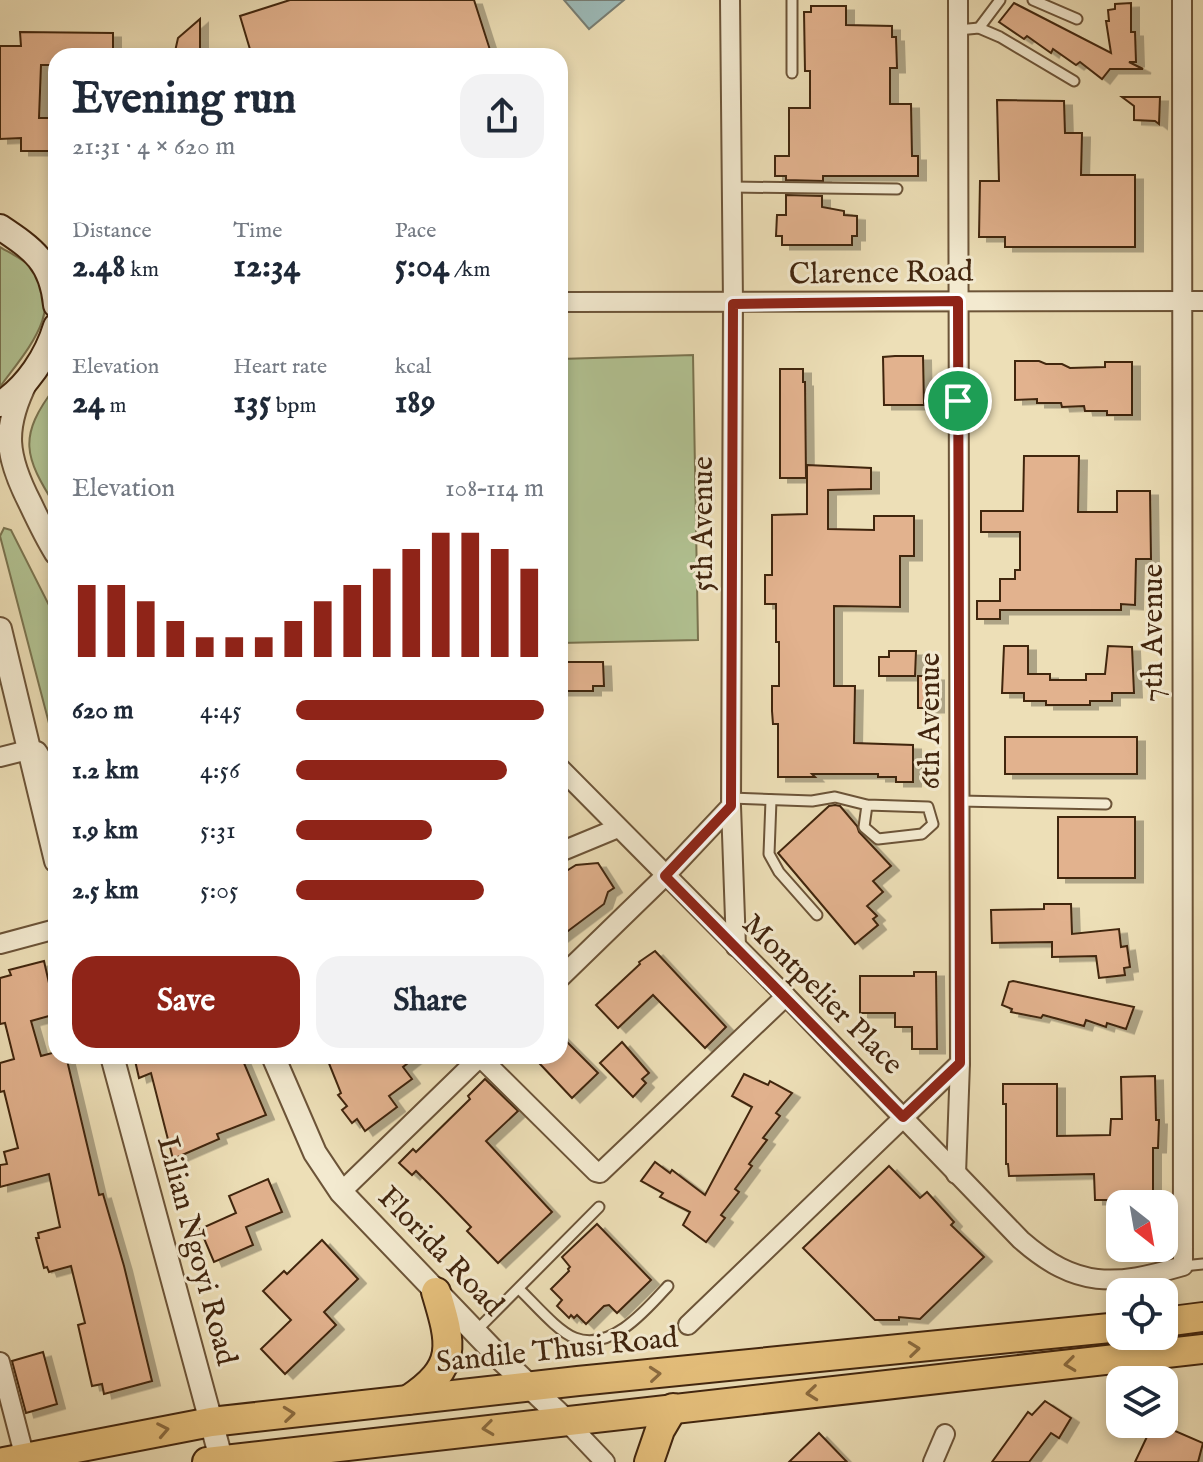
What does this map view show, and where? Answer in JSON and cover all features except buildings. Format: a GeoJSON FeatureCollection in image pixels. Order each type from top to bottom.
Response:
{"type":"FeatureCollection","features":[{"type":"Feature","properties":{"kind":"main road"},"geometry":{"type":"LineString","coordinates":[[0,227],[33,249],[48,274]]}},
{"type":"Feature","properties":{"kind":"main road"},"geometry":{"type":"LineString","coordinates":[[0,404],[30,376],[48,345]]}},
{"type":"Feature","properties":{"kind":"main road"},"geometry":{"type":"LineString","coordinates":[[407,1401],[429,1387],[441,1372],[447,1357],[444,1319],[436,1292]]}},
{"type":"Feature","properties":{"kind":"main road"},"geometry":{"type":"LineString","coordinates":[[1178,1320],[1203,1317]]}},
{"type":"Feature","properties":{"kind":"main road","name":"Sandile Thusi Road"},"geometry":{"type":"LineString","coordinates":[[15,1460],[211,1422],[1106,1328]]}},
{"type":"Feature","properties":{"kind":"main road"},"geometry":{"type":"LineString","coordinates":[[217,1461],[1203,1349]]}},
{"type":"Feature","properties":{"kind":"main road"},"geometry":{"type":"LineString","coordinates":[[649,1462],[660,1430],[673,1408]]}},
{"type":"Feature","properties":{"kind":"street","name":"5th Avenue"},"geometry":{"type":"LineString","coordinates":[[730,0],[733,304],[731,802],[736,947]]}},
{"type":"Feature","properties":{"kind":"street","name":"6th Avenue"},"geometry":{"type":"LineString","coordinates":[[956,1174],[960,1063],[958,0]]}},
{"type":"Feature","properties":{"kind":"street","name":"7th Avenue"},"geometry":{"type":"LineString","coordinates":[[1182,0],[1183,1266]]}},
{"type":"Feature","properties":{"kind":"street"},"geometry":{"type":"LineString","coordinates":[[33,249],[48,261]]}},
{"type":"Feature","properties":{"kind":"street","name":"Clarence Road"},"geometry":{"type":"LineString","coordinates":[[568,302],[1203,301]]}},
{"type":"Feature","properties":{"kind":"street"},"geometry":{"type":"LineString","coordinates":[[30,376],[9,426],[10,456],[15,475],[48,541]]}},
{"type":"Feature","properties":{"kind":"street"},"geometry":{"type":"LineString","coordinates":[[0,629],[4,660],[48,830]]}},
{"type":"Feature","properties":{"kind":"street"},"geometry":{"type":"LineString","coordinates":[[0,757],[25,740]]}},
{"type":"Feature","properties":{"kind":"street"},"geometry":{"type":"LineString","coordinates":[[25,740],[48,774]]}},
{"type":"Feature","properties":{"kind":"street","name":"Montpelier Place"},"geometry":{"type":"LineString","coordinates":[[568,776],[1046,1263],[1070,1274],[1096,1279],[1152,1275],[1183,1266]]}},
{"type":"Feature","properties":{"kind":"street"},"geometry":{"type":"LineString","coordinates":[[568,970],[665,876],[731,802]]}},
{"type":"Feature","properties":{"kind":"street"},"geometry":{"type":"LineString","coordinates":[[568,849],[618,828]]}},
{"type":"Feature","properties":{"kind":"street"},"geometry":{"type":"LineString","coordinates":[[0,944],[48,931]]}},
{"type":"Feature","properties":{"kind":"street"},"geometry":{"type":"LineString","coordinates":[[488,1064],[541,1120],[600,1173],[786,996]]}},
{"type":"Feature","properties":{"kind":"street"},"geometry":{"type":"LineString","coordinates":[[688,1325],[960,1063]]}},
{"type":"Feature","properties":{"kind":"street","name":"Lilian Ngoyi Road"},"geometry":{"type":"LineString","coordinates":[[114,1064],[211,1422],[217,1461]]}},
{"type":"Feature","properties":{"kind":"street","name":"Florida Road"},"geometry":{"type":"LineString","coordinates":[[276,1064],[315,1153],[341,1192],[605,1462]]}},
{"type":"Feature","properties":{"kind":"street"},"geometry":{"type":"LineString","coordinates":[[341,1192],[472,1064]]}},
{"type":"Feature","properties":{"kind":"street"},"geometry":{"type":"LineString","coordinates":[[0,1362],[15,1460]]}},
{"type":"Feature","properties":{"kind":"street"},"geometry":{"type":"LineString","coordinates":[[933,1462],[945,1434]]}},
{"type":"Feature","properties":{"kind":"lane"},"geometry":{"type":"LineString","coordinates":[[792,0],[792,73]]}},
{"type":"Feature","properties":{"kind":"lane"},"geometry":{"type":"LineString","coordinates":[[979,28],[1000,0]]}},
{"type":"Feature","properties":{"kind":"lane"},"geometry":{"type":"LineString","coordinates":[[1033,0],[1077,19]]}},
{"type":"Feature","properties":{"kind":"lane"},"geometry":{"type":"LineString","coordinates":[[958,30],[979,28],[1000,37],[1074,81]]}},
{"type":"Feature","properties":{"kind":"lane"},"geometry":{"type":"LineString","coordinates":[[732,187],[897,189]]}},
{"type":"Feature","properties":{"kind":"lane"},"geometry":{"type":"LineString","coordinates":[[731,802],[812,801],[835,797],[867,805],[928,807],[933,824],[922,834],[878,839],[864,827],[867,805]]}},
{"type":"Feature","properties":{"kind":"lane"},"geometry":{"type":"LineString","coordinates":[[771,800],[769,854],[779,872],[817,915]]}},
{"type":"Feature","properties":{"kind":"lane"},"geometry":{"type":"LineString","coordinates":[[960,801],[1106,804]]}},
{"type":"Feature","properties":{"kind":"lane"},"geometry":{"type":"LineString","coordinates":[[475,1332],[599,1207]]}},
{"type":"Feature","properties":{"kind":"lane"},"geometry":{"type":"LineString","coordinates":[[1183,1266],[1203,1264]]}},
{"type":"Feature","properties":{"kind":"lane"},"geometry":{"type":"LineString","coordinates":[[519,1289],[563,1330],[574,1338],[588,1341],[602,1339],[618,1331],[641,1315],[668,1286]]}},
{"type":"Feature","properties":{"kind":"green space"},"geometry":{"type":"Polygon","coordinates":[[[0,247],[31,267],[42,283],[46,298],[39,330],[0,387],[0,247]]]}},
{"type":"Feature","properties":{"kind":"green space"},"geometry":{"type":"Polygon","coordinates":[[[693,355],[698,640],[568,643],[568,359],[693,355]]]}},
{"type":"Feature","properties":{"kind":"green space"},"geometry":{"type":"Polygon","coordinates":[[[48,397],[48,493],[37,474],[29,446],[30,433],[48,397]]]}},
{"type":"Feature","properties":{"kind":"green space"},"geometry":{"type":"Polygon","coordinates":[[[4,528],[11,530],[48,603],[48,719],[0,536],[4,528]]]}},
{"type":"Feature","properties":{"kind":"water"},"geometry":{"type":"Polygon","coordinates":[[[564,0],[624,0],[589,29],[564,0]]]}},
{"type":"Feature","properties":{"kind":"route"},"geometry":{"type":"LineString","coordinates":[[958,301],[958,401],[960,1063],[903,1117],[665,876],[731,806],[733,304],[958,301]]}}]}
